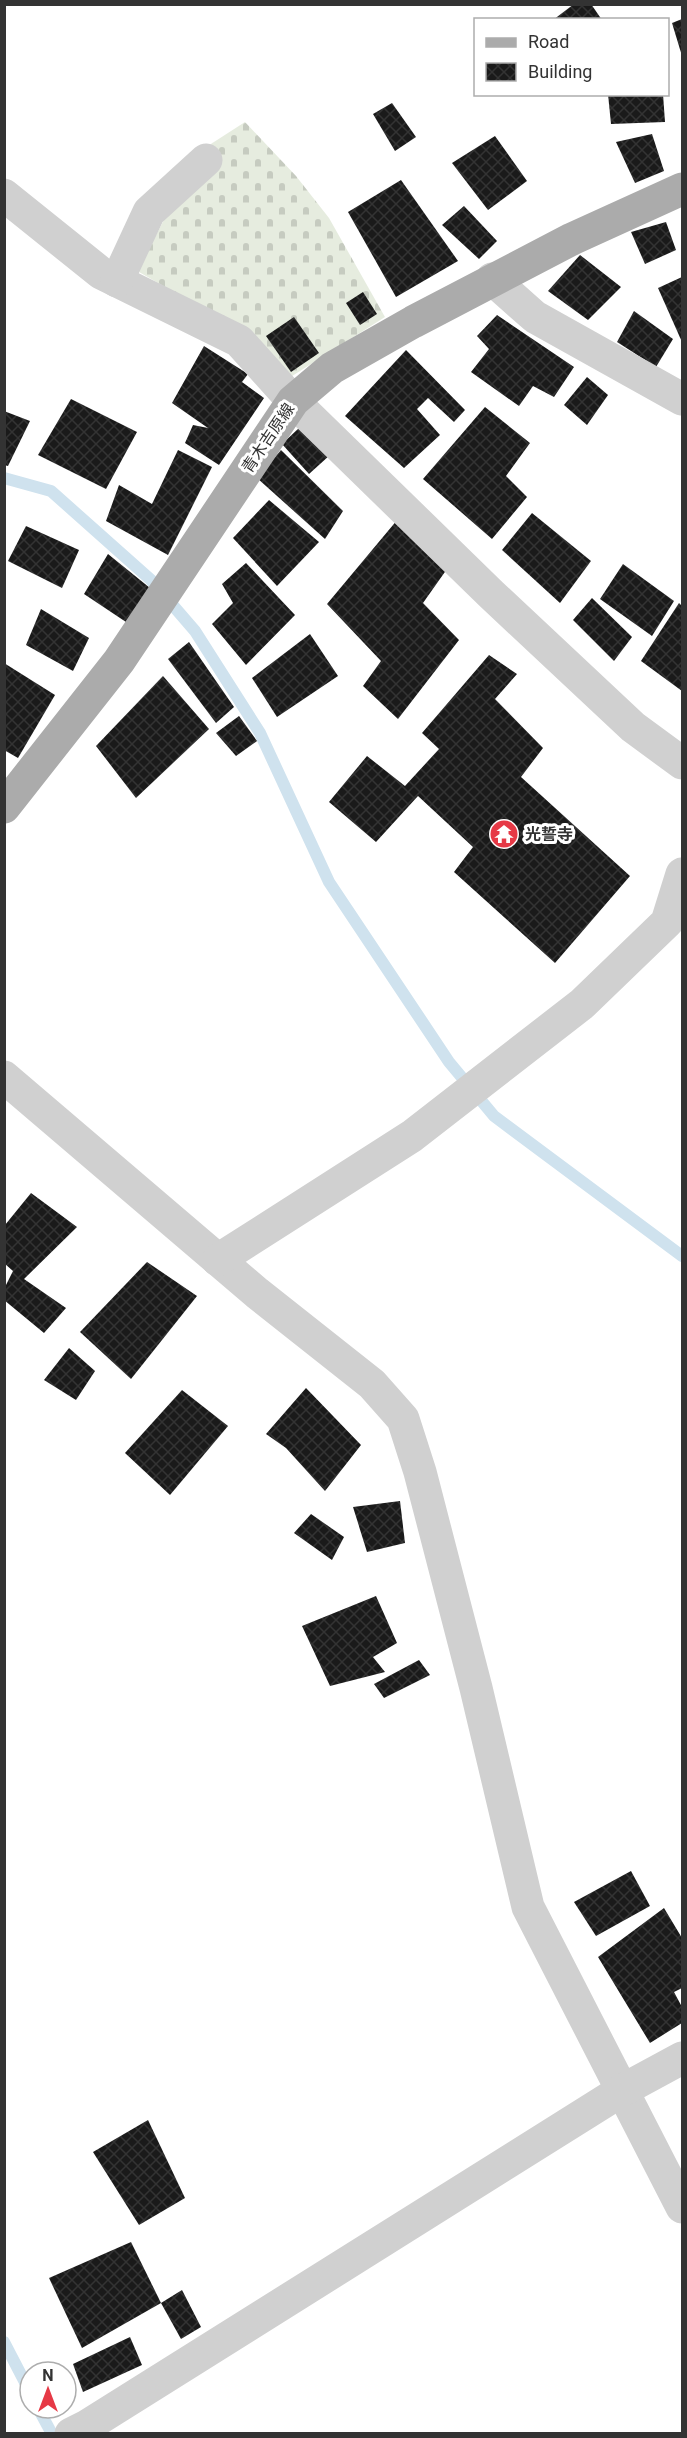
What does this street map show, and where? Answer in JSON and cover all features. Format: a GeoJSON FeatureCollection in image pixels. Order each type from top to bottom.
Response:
{"type":"FeatureCollection","features":[{"type":"Feature","properties":{"kind":"main road","name":"青木吉原線"},"geometry":{"type":"LineString","coordinates":[[4,807],[119,662],[293,401],[332,368],[492,279],[644,205],[682,189]]}},
{"type":"Feature","properties":{"kind":"street"},"geometry":{"type":"LineString","coordinates":[[117,282],[149,212],[206,160]]}},
{"type":"Feature","properties":{"kind":"street"},"geometry":{"type":"LineString","coordinates":[[4,195],[101,273],[239,341],[293,401],[491,594],[633,726],[682,762]]}},
{"type":"Feature","properties":{"kind":"street"},"geometry":{"type":"LineString","coordinates":[[492,279],[535,317],[682,399]]}},
{"type":"Feature","properties":{"kind":"street"},"geometry":{"type":"LineString","coordinates":[[218,1260],[412,1136],[582,1004],[667,922],[682,874]]}},
{"type":"Feature","properties":{"kind":"street"},"geometry":{"type":"LineString","coordinates":[[4,1077],[218,1260],[372,1384],[403,1419],[420,1472],[473,1676],[528,1907],[682,2207]]}},
{"type":"Feature","properties":{"kind":"street"},"geometry":{"type":"LineString","coordinates":[[71,2433],[87,2426],[621,2091],[682,2058]]}},
{"type":"Feature","properties":{"kind":"green space"},"geometry":{"type":"Polygon","coordinates":[[[245,122],[296,176],[329,218],[385,317],[289,378],[203,309],[139,272],[143,260],[200,151],[245,122]]]}},
{"type":"Feature","properties":{"kind":"building"},"geometry":{"type":"Polygon","coordinates":[[[574,4],[591,4],[601,18],[556,18],[574,4]]]}},
{"type":"Feature","properties":{"kind":"building"},"geometry":{"type":"Polygon","coordinates":[[[682,19],[682,56],[672,23],[682,19]]]}},
{"type":"Feature","properties":{"kind":"building"},"geometry":{"type":"Polygon","coordinates":[[[608,96],[663,96],[665,122],[611,124],[608,96]]]}},
{"type":"Feature","properties":{"kind":"building"},"geometry":{"type":"Polygon","coordinates":[[[392,103],[416,137],[395,151],[373,114],[392,103]]]}},
{"type":"Feature","properties":{"kind":"building"},"geometry":{"type":"Polygon","coordinates":[[[652,134],[664,171],[635,183],[616,142],[652,134]]]}},
{"type":"Feature","properties":{"kind":"building"},"geometry":{"type":"Polygon","coordinates":[[[495,136],[527,181],[488,210],[452,163],[495,136]]]}},
{"type":"Feature","properties":{"kind":"building"},"geometry":{"type":"Polygon","coordinates":[[[401,180],[458,261],[396,297],[348,212],[401,180]]]}},
{"type":"Feature","properties":{"kind":"building"},"geometry":{"type":"Polygon","coordinates":[[[464,206],[497,241],[479,259],[442,225],[464,206]]]}},
{"type":"Feature","properties":{"kind":"building"},"geometry":{"type":"Polygon","coordinates":[[[666,222],[676,250],[645,264],[631,232],[666,222]]]}},
{"type":"Feature","properties":{"kind":"building"},"geometry":{"type":"Polygon","coordinates":[[[580,255],[621,287],[588,320],[548,291],[580,255]]]}},
{"type":"Feature","properties":{"kind":"building"},"geometry":{"type":"Polygon","coordinates":[[[682,277],[682,342],[658,288],[682,277]]]}},
{"type":"Feature","properties":{"kind":"building"},"geometry":{"type":"Polygon","coordinates":[[[363,292],[377,314],[360,325],[346,303],[363,292]]]}},
{"type":"Feature","properties":{"kind":"building"},"geometry":{"type":"Polygon","coordinates":[[[634,311],[673,339],[656,367],[617,342],[634,311]]]}},
{"type":"Feature","properties":{"kind":"building"},"geometry":{"type":"Polygon","coordinates":[[[497,315],[574,367],[554,397],[533,386],[519,406],[471,372],[489,349],[477,336],[497,315]]]}},
{"type":"Feature","properties":{"kind":"building"},"geometry":{"type":"Polygon","coordinates":[[[294,317],[319,353],[291,372],[266,336],[294,317]]]}},
{"type":"Feature","properties":{"kind":"building"},"geometry":{"type":"Polygon","coordinates":[[[204,346],[248,374],[242,382],[264,398],[219,465],[185,443],[193,425],[208,428],[172,403],[204,346]]]}},
{"type":"Feature","properties":{"kind":"building"},"geometry":{"type":"Polygon","coordinates":[[[406,350],[465,410],[454,422],[428,398],[417,409],[440,435],[404,468],[345,416],[406,350]]]}},
{"type":"Feature","properties":{"kind":"building"},"geometry":{"type":"Polygon","coordinates":[[[587,377],[608,395],[587,425],[564,405],[587,377]]]}},
{"type":"Feature","properties":{"kind":"building"},"geometry":{"type":"Polygon","coordinates":[[[71,399],[137,432],[106,489],[38,455],[71,399]]]}},
{"type":"Feature","properties":{"kind":"building"},"geometry":{"type":"Polygon","coordinates":[[[485,407],[530,443],[506,476],[527,497],[492,539],[423,479],[485,407]]]}},
{"type":"Feature","properties":{"kind":"building"},"geometry":{"type":"Polygon","coordinates":[[[4,411],[30,421],[8,466],[4,465],[4,411]]]}},
{"type":"Feature","properties":{"kind":"building"},"geometry":{"type":"Polygon","coordinates":[[[299,428],[330,455],[309,474],[282,444],[299,428]]]}},
{"type":"Feature","properties":{"kind":"building"},"geometry":{"type":"Polygon","coordinates":[[[178,450],[212,467],[168,555],[106,521],[119,485],[152,504],[178,450]]]}},
{"type":"Feature","properties":{"kind":"building"},"geometry":{"type":"Polygon","coordinates":[[[281,450],[343,511],[325,539],[257,478],[281,450]]]}},
{"type":"Feature","properties":{"kind":"building"},"geometry":{"type":"Polygon","coordinates":[[[269,500],[319,542],[277,586],[233,538],[269,500]]]}},
{"type":"Feature","properties":{"kind":"building"},"geometry":{"type":"Polygon","coordinates":[[[532,513],[591,561],[560,603],[502,550],[532,513]]]}},
{"type":"Feature","properties":{"kind":"building"},"geometry":{"type":"Polygon","coordinates":[[[398,519],[447,569],[423,603],[459,640],[398,719],[363,686],[381,661],[327,604],[398,519]]]}},
{"type":"Feature","properties":{"kind":"building"},"geometry":{"type":"Polygon","coordinates":[[[26,526],[79,550],[62,588],[8,561],[26,526]]]}},
{"type":"Feature","properties":{"kind":"building"},"geometry":{"type":"Polygon","coordinates":[[[108,554],[150,588],[126,622],[84,594],[108,554]]]}},
{"type":"Feature","properties":{"kind":"building"},"geometry":{"type":"Polygon","coordinates":[[[246,563],[295,615],[246,665],[212,624],[233,603],[222,584],[246,563]]]}},
{"type":"Feature","properties":{"kind":"building"},"geometry":{"type":"Polygon","coordinates":[[[623,564],[674,601],[652,636],[600,599],[623,564]]]}},
{"type":"Feature","properties":{"kind":"building"},"geometry":{"type":"Polygon","coordinates":[[[592,598],[632,637],[614,661],[573,620],[592,598]]]}},
{"type":"Feature","properties":{"kind":"building"},"geometry":{"type":"Polygon","coordinates":[[[679,603],[682,606],[682,691],[641,661],[679,603]]]}},
{"type":"Feature","properties":{"kind":"building"},"geometry":{"type":"Polygon","coordinates":[[[41,609],[89,638],[73,671],[26,645],[41,609]]]}},
{"type":"Feature","properties":{"kind":"building"},"geometry":{"type":"Polygon","coordinates":[[[310,634],[338,676],[277,717],[252,678],[310,634]]]}},
{"type":"Feature","properties":{"kind":"building"},"geometry":{"type":"Polygon","coordinates":[[[189,642],[234,707],[216,723],[168,659],[189,642]]]}},
{"type":"Feature","properties":{"kind":"building"},"geometry":{"type":"Polygon","coordinates":[[[489,655],[517,674],[495,699],[543,748],[521,777],[630,876],[555,963],[454,872],[473,847],[418,796],[376,842],[329,802],[367,756],[405,786],[439,749],[422,733],[489,655]]]}},
{"type":"Feature","properties":{"kind":"building"},"geometry":{"type":"Polygon","coordinates":[[[4,663],[55,695],[18,758],[4,750],[4,663]]]}},
{"type":"Feature","properties":{"kind":"building"},"geometry":{"type":"Polygon","coordinates":[[[163,676],[209,729],[136,798],[96,746],[163,676]]]}},
{"type":"Feature","properties":{"kind":"building"},"geometry":{"type":"Polygon","coordinates":[[[239,716],[257,741],[236,756],[216,733],[239,716]]]}},
{"type":"Feature","properties":{"kind":"building"},"geometry":{"type":"Polygon","coordinates":[[[31,1193],[77,1227],[24,1279],[66,1308],[44,1333],[4,1300],[4,1289],[13,1271],[5,1264],[5,1225],[31,1193]]]}},
{"type":"Feature","properties":{"kind":"building"},"geometry":{"type":"Polygon","coordinates":[[[147,1262],[197,1296],[131,1379],[80,1332],[147,1262]]]}},
{"type":"Feature","properties":{"kind":"building"},"geometry":{"type":"Polygon","coordinates":[[[69,1348],[95,1371],[76,1400],[44,1380],[69,1348]]]}},
{"type":"Feature","properties":{"kind":"building"},"geometry":{"type":"Polygon","coordinates":[[[306,1388],[361,1445],[325,1491],[286,1448],[266,1434],[306,1388]]]}},
{"type":"Feature","properties":{"kind":"building"},"geometry":{"type":"Polygon","coordinates":[[[182,1390],[228,1426],[170,1495],[125,1453],[182,1390]]]}},
{"type":"Feature","properties":{"kind":"building"},"geometry":{"type":"Polygon","coordinates":[[[400,1501],[405,1543],[367,1552],[353,1507],[400,1501]]]}},
{"type":"Feature","properties":{"kind":"building"},"geometry":{"type":"Polygon","coordinates":[[[311,1514],[344,1537],[332,1560],[294,1533],[311,1514]]]}},
{"type":"Feature","properties":{"kind":"building"},"geometry":{"type":"Polygon","coordinates":[[[376,1596],[397,1643],[373,1657],[385,1672],[330,1686],[302,1626],[376,1596]]]}},
{"type":"Feature","properties":{"kind":"building"},"geometry":{"type":"Polygon","coordinates":[[[419,1660],[430,1675],[384,1698],[374,1684],[419,1660]]]}},
{"type":"Feature","properties":{"kind":"building"},"geometry":{"type":"Polygon","coordinates":[[[631,1871],[650,1906],[596,1936],[574,1902],[631,1871]]]}},
{"type":"Feature","properties":{"kind":"building"},"geometry":{"type":"Polygon","coordinates":[[[664,1908],[682,1938],[682,1988],[674,1992],[682,2007],[682,2023],[650,2043],[598,1957],[664,1908]]]}},
{"type":"Feature","properties":{"kind":"building"},"geometry":{"type":"Polygon","coordinates":[[[148,2120],[185,2198],[139,2225],[93,2152],[148,2120]]]}},
{"type":"Feature","properties":{"kind":"building"},"geometry":{"type":"Polygon","coordinates":[[[131,2242],[161,2303],[82,2348],[49,2278],[131,2242]]]}},
{"type":"Feature","properties":{"kind":"building"},"geometry":{"type":"Polygon","coordinates":[[[182,2290],[201,2327],[181,2339],[161,2303],[182,2290]]]}},
{"type":"Feature","properties":{"kind":"building"},"geometry":{"type":"Polygon","coordinates":[[[130,2337],[142,2365],[83,2392],[78,2378],[78,2362],[130,2337]]]}},
{"type":"Feature","properties":{"kind":"waterway"},"geometry":{"type":"LineString","coordinates":[[4,478],[51,491],[151,580],[195,631],[260,733],[329,882],[449,1062],[494,1116],[682,1256]]}},
{"type":"Feature","properties":{"kind":"waterway"},"geometry":{"type":"LineString","coordinates":[[4,2342],[18,2369]]}},
{"type":"Feature","properties":{"kind":"waterway"},"geometry":{"type":"LineString","coordinates":[[44,2420],[52,2434]]}},
{"type":"Feature","properties":{"kind":"place","name":"光誓寺"},"geometry":{"type":"Point","coordinates":[504,834]}}]}
